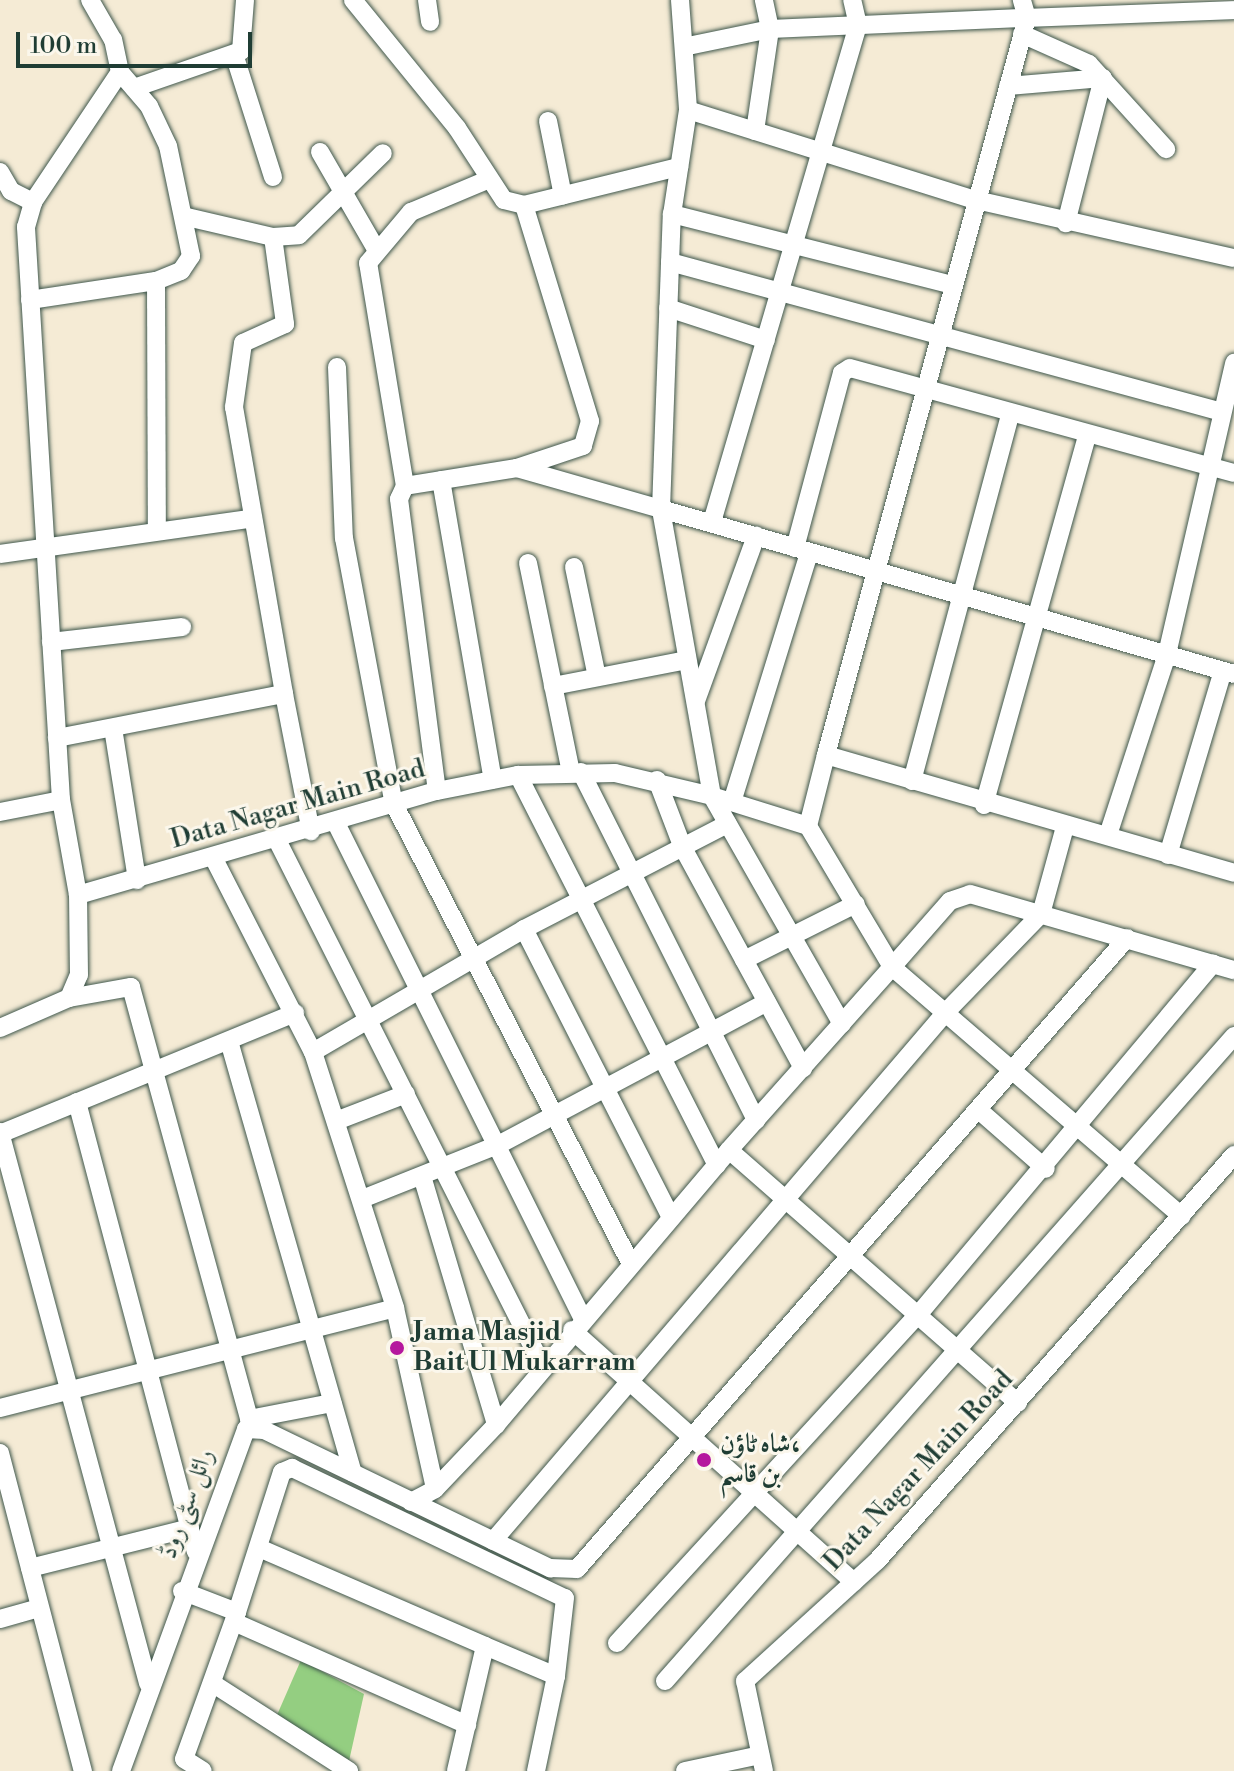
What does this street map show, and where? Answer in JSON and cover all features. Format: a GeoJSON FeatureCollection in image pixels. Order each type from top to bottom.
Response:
{"type":"FeatureCollection","features":[{"type":"Feature","properties":{"kind":"street"},"geometry":{"type":"LineString","coordinates":[[30,300],[156,281],[187,265],[187,217],[168,146],[134,88],[120,72],[113,40],[90,0]]}},
{"type":"Feature","properties":{"kind":"street"},"geometry":{"type":"LineString","coordinates":[[134,88],[234,54],[246,46],[245,0]]}},
{"type":"Feature","properties":{"kind":"street"},"geometry":{"type":"LineString","coordinates":[[353,0],[457,128],[487,180],[504,200],[524,205],[679,167]]}},
{"type":"Feature","properties":{"kind":"street"},"geometry":{"type":"LineString","coordinates":[[427,0],[430,22]]}},
{"type":"Feature","properties":{"kind":"street"},"geometry":{"type":"LineString","coordinates":[[680,0],[688,46],[688,110],[672,214],[661,509],[712,796],[842,1024]]}},
{"type":"Feature","properties":{"kind":"street"},"geometry":{"type":"LineString","coordinates":[[755,131],[770,29],[764,0]]}},
{"type":"Feature","properties":{"kind":"street"},"geometry":{"type":"LineString","coordinates":[[712,522],[858,25],[852,0]]}},
{"type":"Feature","properties":{"kind":"street"},"geometry":{"type":"LineString","coordinates":[[688,46],[770,29],[1234,10]]}},
{"type":"Feature","properties":{"kind":"street"},"geometry":{"type":"LineString","coordinates":[[1024,17],[1056,45],[1103,78],[1166,149]]}},
{"type":"Feature","properties":{"kind":"street"},"geometry":{"type":"LineString","coordinates":[[1024,17],[1008,86],[870,573],[808,826],[892,967],[1182,1216]]}},
{"type":"Feature","properties":{"kind":"street"},"geometry":{"type":"LineString","coordinates":[[234,54],[273,177]]}},
{"type":"Feature","properties":{"kind":"street"},"geometry":{"type":"LineString","coordinates":[[69,998],[79,975],[78,895],[61,800],[26,227],[33,202],[120,72]]}},
{"type":"Feature","properties":{"kind":"street"},"geometry":{"type":"LineString","coordinates":[[1008,86],[1103,78]]}},
{"type":"Feature","properties":{"kind":"street"},"geometry":{"type":"LineString","coordinates":[[1066,223],[1103,78]]}},
{"type":"Feature","properties":{"kind":"street"},"geometry":{"type":"LineString","coordinates":[[688,110],[976,200],[1066,223],[1234,258]]}},
{"type":"Feature","properties":{"kind":"street"},"geometry":{"type":"LineString","coordinates":[[548,121],[563,196]]}},
{"type":"Feature","properties":{"kind":"street"},"geometry":{"type":"LineString","coordinates":[[320,152],[376,249]]}},
{"type":"Feature","properties":{"kind":"street"},"geometry":{"type":"LineString","coordinates":[[187,217],[273,237],[310,231],[383,153]]}},
{"type":"Feature","properties":{"kind":"street"},"geometry":{"type":"LineString","coordinates":[[0,172],[6,192],[33,202]]}},
{"type":"Feature","properties":{"kind":"street"},"geometry":{"type":"LineString","coordinates":[[437,791],[398,511],[405,486],[366,277],[376,249],[426,202],[487,180]]}},
{"type":"Feature","properties":{"kind":"street"},"geometry":{"type":"LineString","coordinates":[[405,486],[517,468],[583,446],[591,433],[524,205]]}},
{"type":"Feature","properties":{"kind":"street"},"geometry":{"type":"LineString","coordinates":[[672,214],[952,285]]}},
{"type":"Feature","properties":{"kind":"street"},"geometry":{"type":"LineString","coordinates":[[273,237],[285,324],[243,343],[234,407],[248,519],[311,831]]}},
{"type":"Feature","properties":{"kind":"street"},"geometry":{"type":"LineString","coordinates":[[670,262],[781,289],[1222,412]]}},
{"type":"Feature","properties":{"kind":"street"},"geometry":{"type":"LineString","coordinates":[[156,281],[157,531]]}},
{"type":"Feature","properties":{"kind":"street"},"geometry":{"type":"LineString","coordinates":[[668,308],[766,340]]}},
{"type":"Feature","properties":{"kind":"street"},"geometry":{"type":"LineString","coordinates":[[1108,835],[1167,654],[1234,363]]}},
{"type":"Feature","properties":{"kind":"street"},"geometry":{"type":"LineString","coordinates":[[337,367],[342,525],[394,804],[469,959],[631,1264]]}},
{"type":"Feature","properties":{"kind":"street"},"geometry":{"type":"LineString","coordinates":[[732,802],[802,551],[842,373],[866,367],[1010,414],[1234,473]]}},
{"type":"Feature","properties":{"kind":"street"},"geometry":{"type":"LineString","coordinates":[[912,781],[1010,414]]}},
{"type":"Feature","properties":{"kind":"street"},"geometry":{"type":"LineString","coordinates":[[984,805],[1087,435]]}},
{"type":"Feature","properties":{"kind":"street"},"geometry":{"type":"LineString","coordinates":[[517,468],[712,522],[870,573],[961,595],[1228,673],[1168,855]]}},
{"type":"Feature","properties":{"kind":"street"},"geometry":{"type":"LineString","coordinates":[[441,480],[493,780]]}},
{"type":"Feature","properties":{"kind":"street"},"geometry":{"type":"LineString","coordinates":[[0,554],[45,544],[248,519]]}},
{"type":"Feature","properties":{"kind":"street"},"geometry":{"type":"LineString","coordinates":[[695,704],[756,536]]}},
{"type":"Feature","properties":{"kind":"street"},"geometry":{"type":"LineString","coordinates":[[528,563],[553,686],[576,772],[633,876],[756,1120]]}},
{"type":"Feature","properties":{"kind":"street"},"geometry":{"type":"LineString","coordinates":[[574,567],[597,677]]}},
{"type":"Feature","properties":{"kind":"street"},"geometry":{"type":"LineString","coordinates":[[51,642],[182,627]]}},
{"type":"Feature","properties":{"kind":"street"},"geometry":{"type":"LineString","coordinates":[[553,686],[687,660]]}},
{"type":"Feature","properties":{"kind":"street"},"geometry":{"type":"LineString","coordinates":[[57,738],[284,694]]}},
{"type":"Feature","properties":{"kind":"street"},"geometry":{"type":"LineString","coordinates":[[113,728],[137,880]]}},
{"type":"Feature","properties":{"kind":"street"},"geometry":{"type":"LineString","coordinates":[[826,755],[984,805],[1108,835],[1168,855],[1234,871]]}},
{"type":"Feature","properties":{"kind":"street","name":"Data Nagar Main Road"},"geometry":{"type":"LineString","coordinates":[[78,895],[311,831],[437,791],[518,775],[576,772],[657,780],[808,826]]}},
{"type":"Feature","properties":{"kind":"street"},"geometry":{"type":"LineString","coordinates":[[518,775],[661,1058],[723,1158],[789,1203],[1018,1403]]}},
{"type":"Feature","properties":{"kind":"street"},"geometry":{"type":"LineString","coordinates":[[657,780],[683,848],[803,1068]]}},
{"type":"Feature","properties":{"kind":"street"},"geometry":{"type":"LineString","coordinates":[[0,812],[61,800]]}},
{"type":"Feature","properties":{"kind":"street"},"geometry":{"type":"LineString","coordinates":[[336,823],[500,1144],[578,1324],[631,1388],[854,1582]]}},
{"type":"Feature","properties":{"kind":"street"},"geometry":{"type":"LineString","coordinates":[[313,1052],[469,959],[633,876],[727,824]]}},
{"type":"Feature","properties":{"kind":"street"},"geometry":{"type":"LineString","coordinates":[[493,1541],[631,1388],[945,1013],[1041,914],[1065,827]]}},
{"type":"Feature","properties":{"kind":"street"},"geometry":{"type":"LineString","coordinates":[[277,840],[367,1020],[446,1167],[543,1367]]}},
{"type":"Feature","properties":{"kind":"street"},"geometry":{"type":"LineString","coordinates":[[213,857],[313,1052],[395,1308],[435,1489]]}},
{"type":"Feature","properties":{"kind":"street"},"geometry":{"type":"LineString","coordinates":[[411,1502],[435,1489],[496,1425],[578,1324],[756,1120],[959,896],[982,895],[1234,970]]}},
{"type":"Feature","properties":{"kind":"street"},"geometry":{"type":"LineString","coordinates":[[744,960],[856,904]]}},
{"type":"Feature","properties":{"kind":"street"},"geometry":{"type":"LineString","coordinates":[[524,929],[671,1218]]}},
{"type":"Feature","properties":{"kind":"street"},"geometry":{"type":"LineString","coordinates":[[0,1028],[69,998],[131,987],[250,1423],[550,1568],[577,1569],[694,1443],[1016,1073],[1127,938]]}},
{"type":"Feature","properties":{"kind":"street"},"geometry":{"type":"LineString","coordinates":[[617,1643],[918,1315],[1046,1169],[1213,963]]}},
{"type":"Feature","properties":{"kind":"street"},"geometry":{"type":"LineString","coordinates":[[362,1199],[500,1144],[767,1002]]}},
{"type":"Feature","properties":{"kind":"street"},"geometry":{"type":"LineString","coordinates":[[148,1683],[0,1133],[295,1013]]}},
{"type":"Feature","properties":{"kind":"street"},"geometry":{"type":"LineString","coordinates":[[665,1681],[1234,1036]]}},
{"type":"Feature","properties":{"kind":"street"},"geometry":{"type":"LineString","coordinates":[[229,1041],[353,1473]]}},
{"type":"Feature","properties":{"kind":"street"},"geometry":{"type":"LineString","coordinates":[[336,1121],[406,1094]]}},
{"type":"Feature","properties":{"kind":"street"},"geometry":{"type":"LineString","coordinates":[[77,1102],[196,1553]]}},
{"type":"Feature","properties":{"kind":"street"},"geometry":{"type":"LineString","coordinates":[[981,1112],[1046,1169]]}},
{"type":"Feature","properties":{"kind":"street","name":"Data Nagar Main Road"},"geometry":{"type":"LineString","coordinates":[[762,1763],[745,1681],[854,1582],[1018,1403],[1234,1155]]}},
{"type":"Feature","properties":{"kind":"street"},"geometry":{"type":"LineString","coordinates":[[422,1176],[496,1425]]}},
{"type":"Feature","properties":{"kind":"street"},"geometry":{"type":"LineString","coordinates":[[0,1408],[395,1308]]}},
{"type":"Feature","properties":{"kind":"street"},"geometry":{"type":"LineString","coordinates":[[250,1423],[332,1403]]}},
{"type":"Feature","properties":{"kind":"street","name":"رائل سٹی روڈ"},"geometry":{"type":"LineString","coordinates":[[121,1771],[148,1683],[196,1553],[240,1435],[250,1423]]}},
{"type":"Feature","properties":{"kind":"street"},"geometry":{"type":"LineString","coordinates":[[0,1453],[83,1771]]}},
{"type":"Feature","properties":{"kind":"street"},"geometry":{"type":"LineString","coordinates":[[203,1771],[182,1765],[236,1617],[282,1472],[292,1468],[565,1598],[556,1676],[536,1771]]}},
{"type":"Feature","properties":{"kind":"street"},"geometry":{"type":"LineString","coordinates":[[30,1568],[190,1528]]}},
{"type":"Feature","properties":{"kind":"street"},"geometry":{"type":"LineString","coordinates":[[259,1548],[556,1676]]}},
{"type":"Feature","properties":{"kind":"street"},"geometry":{"type":"LineString","coordinates":[[182,1591],[467,1725]]}},
{"type":"Feature","properties":{"kind":"street"},"geometry":{"type":"LineString","coordinates":[[0,1619],[39,1608]]}},
{"type":"Feature","properties":{"kind":"street"},"geometry":{"type":"LineString","coordinates":[[456,1771],[485,1646]]}},
{"type":"Feature","properties":{"kind":"street"},"geometry":{"type":"LineString","coordinates":[[212,1683],[349,1771]]}},
{"type":"Feature","properties":{"kind":"street"},"geometry":{"type":"LineString","coordinates":[[688,1771],[762,1763]]}},
{"type":"Feature","properties":{"kind":"green space"},"geometry":{"type":"Polygon","coordinates":[[[301,1660],[364,1694],[349,1761],[277,1715],[301,1660]]]}},
{"type":"Feature","properties":{"kind":"place","name":"Jama Masjid Bait Ul Mukarram"},"geometry":{"type":"Point","coordinates":[397,1348]}},
{"type":"Feature","properties":{"kind":"place","name":"شاہ ٹاؤن، بن قاسم"},"geometry":{"type":"Point","coordinates":[704,1460]}}]}
